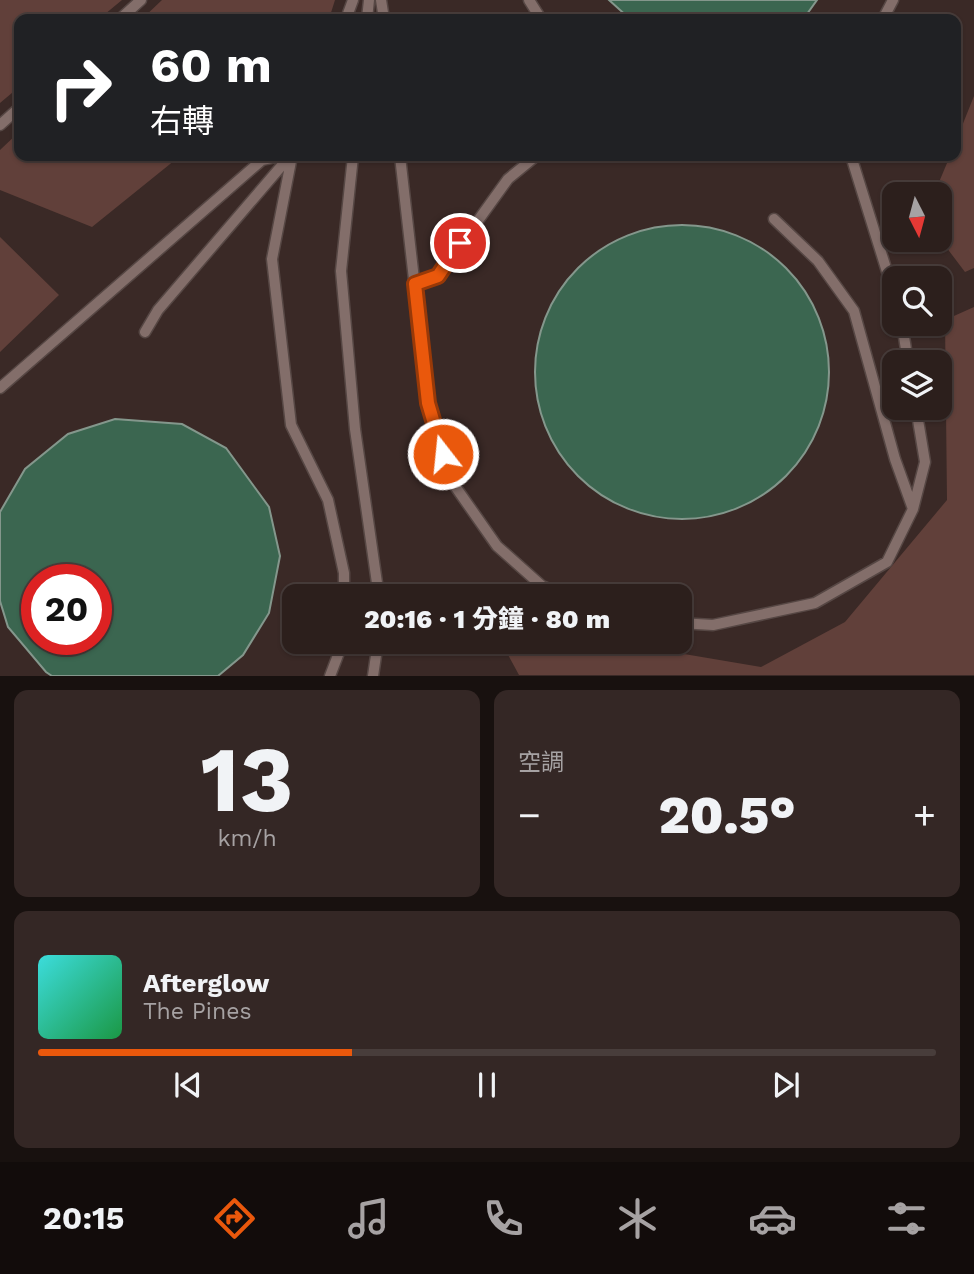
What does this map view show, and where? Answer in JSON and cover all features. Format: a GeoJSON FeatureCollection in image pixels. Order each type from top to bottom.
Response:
{"type":"FeatureCollection","features":[{"type":"Feature","properties":{"kind":"lane"},"geometry":{"type":"LineString","coordinates":[[126,14],[142,0]]}},
{"type":"Feature","properties":{"kind":"lane"},"geometry":{"type":"LineString","coordinates":[[0,125],[14,112]]}},
{"type":"Feature","properties":{"kind":"lane"},"geometry":{"type":"LineString","coordinates":[[0,388],[260,161]]}},
{"type":"Feature","properties":{"kind":"lane"},"geometry":{"type":"LineString","coordinates":[[145,331],[158,310],[287,161]]}},
{"type":"Feature","properties":{"kind":"lane"},"geometry":{"type":"LineString","coordinates":[[290,161],[272,259],[291,425],[328,500],[344,584]]}},
{"type":"Feature","properties":{"kind":"lane"},"geometry":{"type":"LineString","coordinates":[[352,161],[341,271],[355,429],[377,584]]}},
{"type":"Feature","properties":{"kind":"lane"},"geometry":{"type":"LineString","coordinates":[[401,161],[428,403],[450,479],[497,546],[540,584]]}},
{"type":"Feature","properties":{"kind":"lane"},"geometry":{"type":"LineString","coordinates":[[415,284],[438,276],[508,179],[530,161]]}},
{"type":"Feature","properties":{"kind":"lane"},"geometry":{"type":"LineString","coordinates":[[853,161],[885,266]]}},
{"type":"Feature","properties":{"kind":"lane"},"geometry":{"type":"LineString","coordinates":[[774,219],[818,261],[854,311],[895,459],[913,509]]}},
{"type":"Feature","properties":{"kind":"lane"},"geometry":{"type":"LineString","coordinates":[[692,624],[713,625],[815,603],[887,562],[913,509],[925,462],[918,420]]}},
{"type":"Feature","properties":{"kind":"lane"},"geometry":{"type":"LineString","coordinates":[[330,676],[339,654]]}},
{"type":"Feature","properties":{"kind":"lane"},"geometry":{"type":"LineString","coordinates":[[373,676],[376,654]]}},
{"type":"Feature","properties":{"kind":"shaded area"},"geometry":{"type":"Polygon","coordinates":[[[0,0],[122,0],[105,14],[14,14],[14,91],[0,103],[0,0]]]}},
{"type":"Feature","properties":{"kind":"shaded area"},"geometry":{"type":"Polygon","coordinates":[[[162,0],[335,0],[331,14],[147,14],[162,0]]]}},
{"type":"Feature","properties":{"kind":"shaded area"},"geometry":{"type":"Polygon","coordinates":[[[974,96],[974,268],[965,272],[950,252],[952,252],[952,182],[939,182],[948,161],[961,161],[961,128],[974,96]]]}},
{"type":"Feature","properties":{"kind":"shaded area"},"geometry":{"type":"Polygon","coordinates":[[[14,137],[14,161],[174,161],[92,227],[0,190],[0,150],[14,137]]]}},
{"type":"Feature","properties":{"kind":"shaded area"},"geometry":{"type":"Polygon","coordinates":[[[0,237],[59,295],[0,352],[0,237]]]}},
{"type":"Feature","properties":{"kind":"shaded area"},"geometry":{"type":"Polygon","coordinates":[[[974,307],[974,675],[519,675],[508,654],[684,654],[761,667],[845,622],[947,500],[946,420],[952,420],[952,350],[945,350],[945,336],[952,336],[952,317],[974,307]]]}},
{"type":"Feature","properties":{"kind":"building"},"geometry":{"type":"Polygon","coordinates":[[[609,0],[817,0],[807,14],[624,14],[609,0]]]}},
{"type":"Feature","properties":{"kind":"building"},"geometry":{"type":"Polygon","coordinates":[[[668,225],[696,225],[725,231],[764,249],[796,279],[805,290],[823,329],[829,372],[827,401],[818,428],[805,454],[786,476],[764,495],[725,513],[696,519],[668,519],[639,513],[600,495],[568,465],[559,454],[541,415],[535,386],[535,358],[541,329],[559,290],[589,258],[600,249],[639,231],[668,225]]]}},
{"type":"Feature","properties":{"kind":"building"},"geometry":{"type":"Polygon","coordinates":[[[115,419],[182,424],[226,448],[269,507],[280,556],[269,613],[243,655],[218,676],[52,676],[46,672],[32,655],[112,655],[112,564],[21,564],[21,642],[8,627],[0,601],[0,512],[25,469],[68,434],[115,419]]]}},
{"type":"Feature","properties":{"kind":"route"},"geometry":{"type":"LineString","coordinates":[[443,454],[428,403],[415,284],[438,276],[460,243]]}}]}
